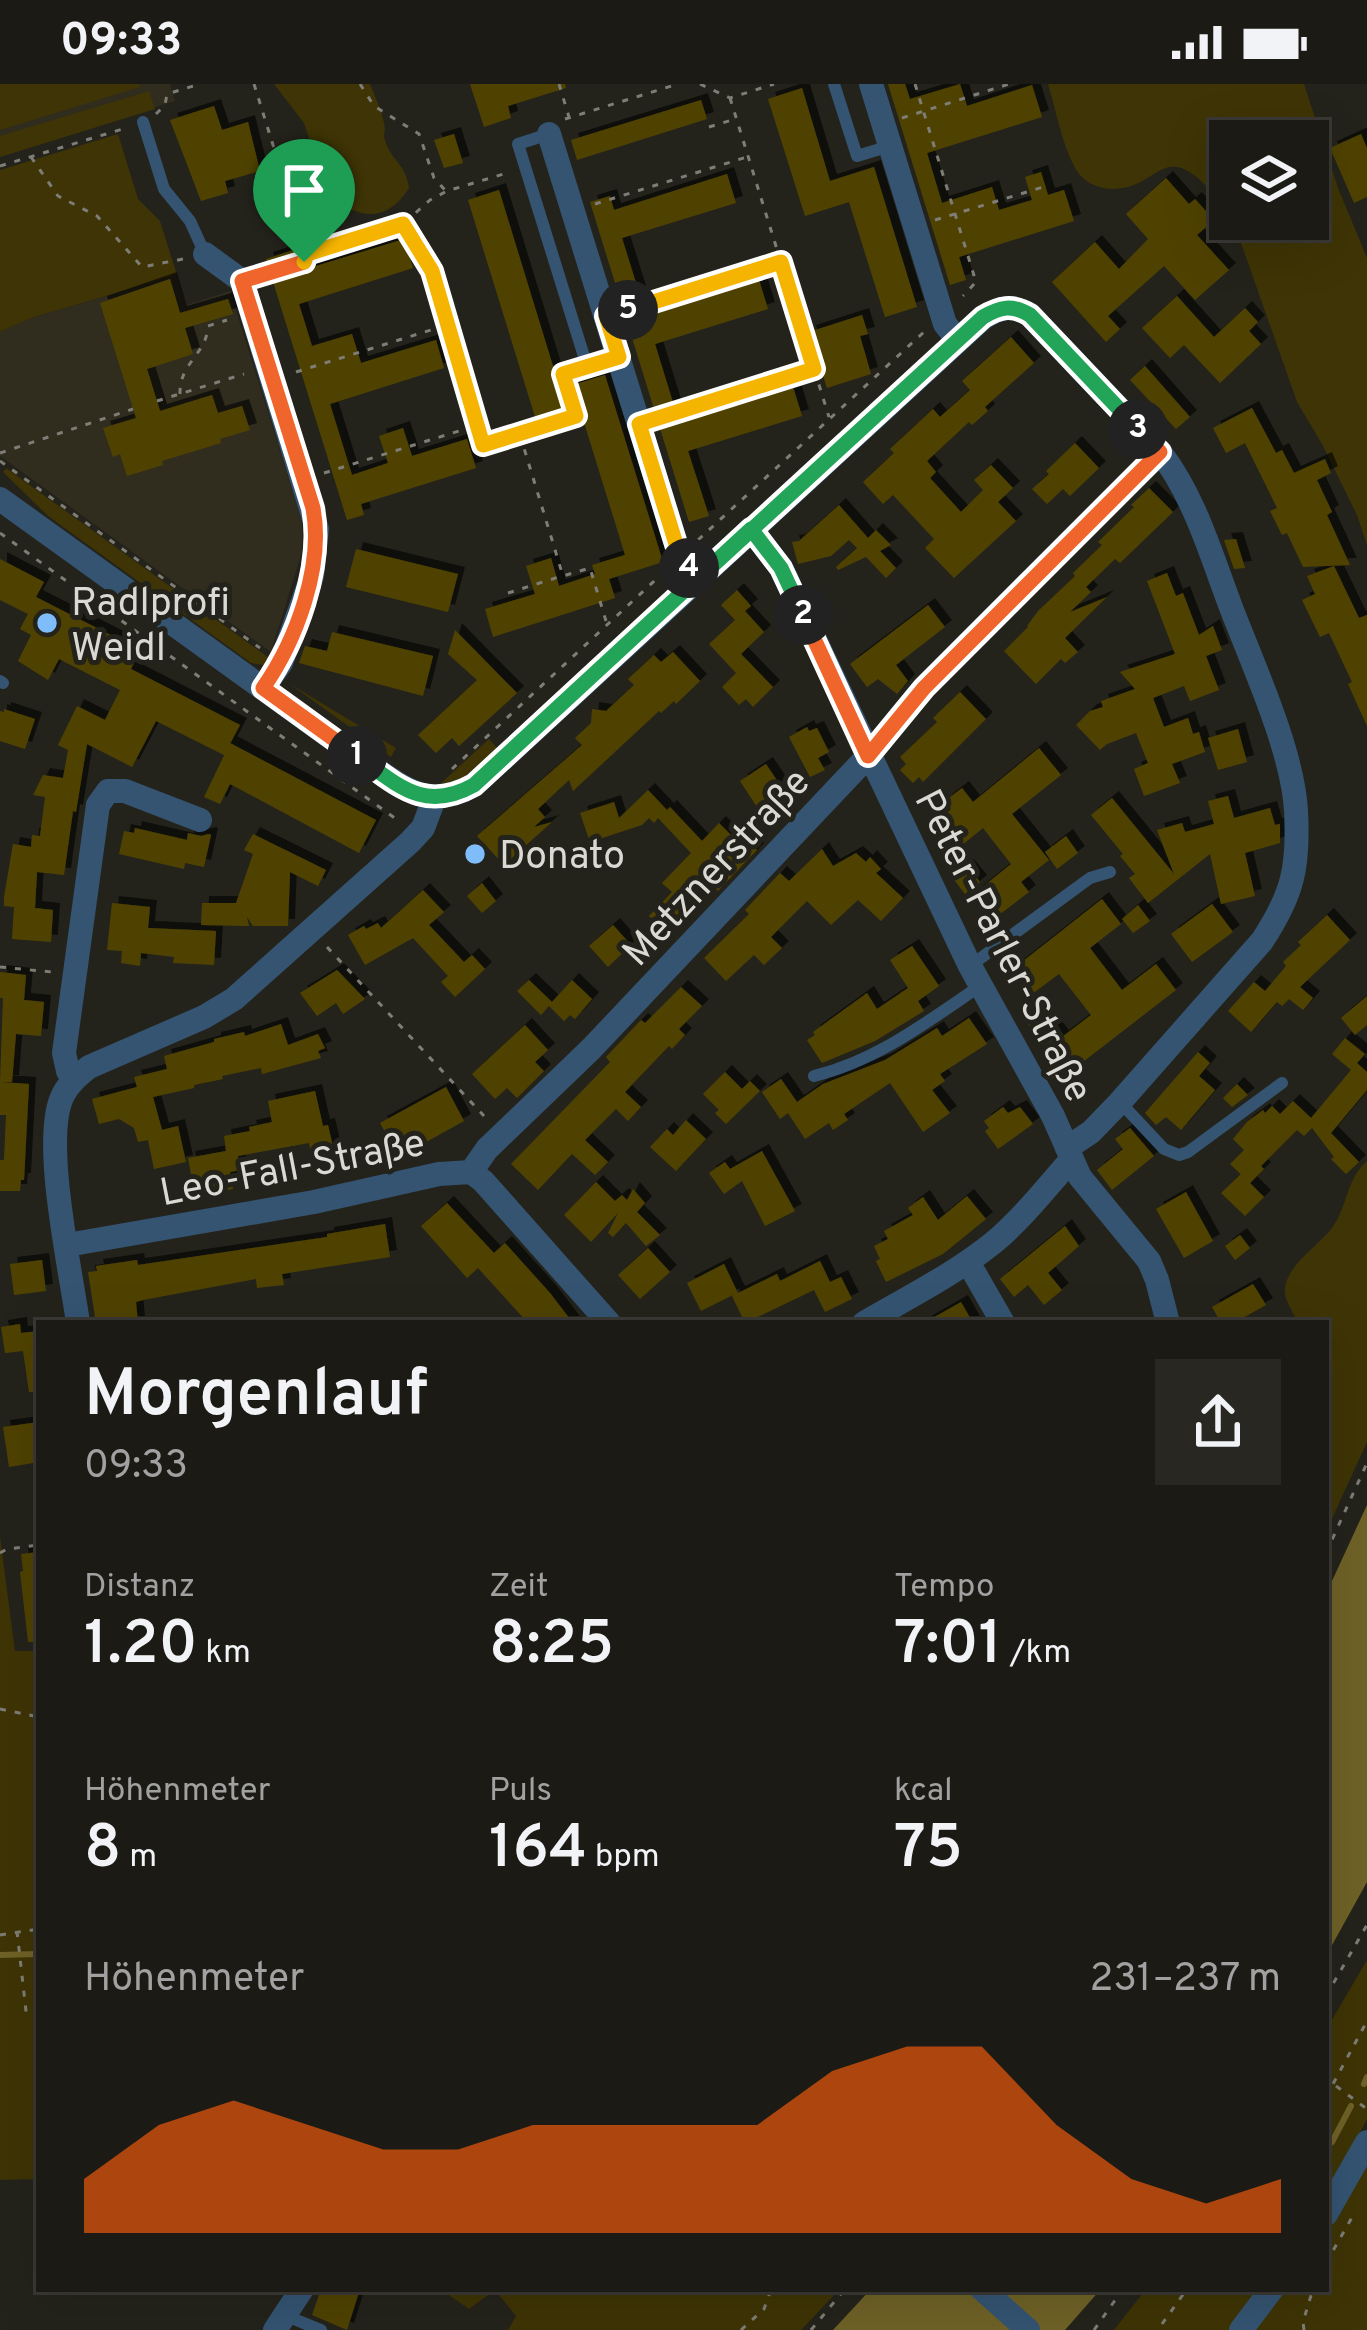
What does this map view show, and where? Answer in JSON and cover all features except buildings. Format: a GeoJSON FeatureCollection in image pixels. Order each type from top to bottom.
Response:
{"type":"FeatureCollection","features":[{"type":"Feature","properties":{"kind":"street"},"geometry":{"type":"LineString","coordinates":[[871,84],[945,324],[958,340]]}},
{"type":"Feature","properties":{"kind":"street"},"geometry":{"type":"LineString","coordinates":[[559,126],[573,211],[680,557],[698,579]]}},
{"type":"Feature","properties":{"kind":"street"},"geometry":{"type":"LineString","coordinates":[[205,254],[242,281],[317,529],[312,576],[281,663],[263,688]]}},
{"type":"Feature","properties":{"kind":"street"},"geometry":{"type":"LineString","coordinates":[[0,499],[405,788],[434,799],[453,796],[474,785],[983,317],[1010,307],[1030,315],[1160,452],[1176,475],[1276,727],[1294,792],[1294,870],[1286,902],[1262,941],[1069,1154],[1018,1220],[968,1262],[868,1320]]}},
{"type":"Feature","properties":{"kind":"street","name":"Metznerstraße"},"geometry":{"type":"LineString","coordinates":[[471,1172],[487,1149],[591,1049],[868,756],[924,688],[1160,452]]}},
{"type":"Feature","properties":{"kind":"street","name":"Peter-Parler-Straße"},"geometry":{"type":"LineString","coordinates":[[751,529],[781,568],[868,756],[976,975],[1054,1116],[1080,1177],[1149,1261],[1167,1320]]}},
{"type":"Feature","properties":{"kind":"street"},"geometry":{"type":"LineString","coordinates":[[74,1079],[64,1054],[98,805],[115,789],[200,820]]}},
{"type":"Feature","properties":{"kind":"street"},"geometry":{"type":"LineString","coordinates":[[78,1320],[56,1169],[56,1118],[62,1096],[88,1066],[220,1009],[417,834],[434,799]]}},
{"type":"Feature","properties":{"kind":"street","name":"Leo-Fall-Straße"},"geometry":{"type":"LineString","coordinates":[[67,1245],[314,1202],[439,1174],[471,1172],[606,1320]]}},
{"type":"Feature","properties":{"kind":"street"},"geometry":{"type":"LineString","coordinates":[[968,1262],[1001,1320]]}},
{"type":"Feature","properties":{"kind":"street"},"geometry":{"type":"LineString","coordinates":[[1329,2210],[1367,2143]]}},
{"type":"Feature","properties":{"kind":"street"},"geometry":{"type":"LineString","coordinates":[[279,2323],[300,2292]]}},
{"type":"Feature","properties":{"kind":"street"},"geometry":{"type":"LineString","coordinates":[[985,2292],[1028,2330]]}},
{"type":"Feature","properties":{"kind":"street"},"geometry":{"type":"LineString","coordinates":[[1241,2330],[1270,2292]]}},
{"type":"Feature","properties":{"kind":"lane"},"geometry":{"type":"LineString","coordinates":[[834,84],[856,156],[887,135]]}},
{"type":"Feature","properties":{"kind":"lane"},"geometry":{"type":"LineString","coordinates":[[143,122],[164,190],[190,221],[205,254]]}},
{"type":"Feature","properties":{"kind":"lane"},"geometry":{"type":"LineString","coordinates":[[559,126],[518,143],[587,367],[619,357]]}},
{"type":"Feature","properties":{"kind":"lane"},"geometry":{"type":"LineString","coordinates":[[814,1076],[895,1045],[1090,878],[1110,872]]}},
{"type":"Feature","properties":{"kind":"lane"},"geometry":{"type":"LineString","coordinates":[[1120,1102],[1164,1149],[1179,1155],[1282,1083]]}},
{"type":"Feature","properties":{"kind":"lane"},"geometry":{"type":"LineString","coordinates":[[279,2323],[321,2330]]}},
{"type":"Feature","properties":{"kind":"path"},"geometry":{"type":"LineString","coordinates":[[0,166],[154,117],[165,105],[162,84]]}},
{"type":"Feature","properties":{"kind":"path"},"geometry":{"type":"LineString","coordinates":[[167,94],[200,84]]}},
{"type":"Feature","properties":{"kind":"path"},"geometry":{"type":"LineString","coordinates":[[242,281],[304,262],[307,254],[254,84]]}},
{"type":"Feature","properties":{"kind":"path"},"geometry":{"type":"LineString","coordinates":[[360,84],[374,106],[418,134],[434,178],[446,191]]}},
{"type":"Feature","properties":{"kind":"path"},"geometry":{"type":"LineString","coordinates":[[559,84],[559,126],[678,84]]}},
{"type":"Feature","properties":{"kind":"path"},"geometry":{"type":"LineString","coordinates":[[700,84],[730,98],[774,84]]}},
{"type":"Feature","properties":{"kind":"path"},"geometry":{"type":"LineString","coordinates":[[914,84],[976,282],[942,315]]}},
{"type":"Feature","properties":{"kind":"path"},"geometry":{"type":"LineString","coordinates":[[887,135],[923,111],[1010,84]]}},
{"type":"Feature","properties":{"kind":"path"},"geometry":{"type":"LineString","coordinates":[[730,98],[830,419]]}},
{"type":"Feature","properties":{"kind":"path"},"geometry":{"type":"LineString","coordinates":[[709,127],[736,118]]}},
{"type":"Feature","properties":{"kind":"path"},"geometry":{"type":"LineString","coordinates":[[573,211],[748,156]]}},
{"type":"Feature","properties":{"kind":"path"},"geometry":{"type":"LineString","coordinates":[[31,157],[58,196],[97,216],[142,267],[205,254]]}},
{"type":"Feature","properties":{"kind":"path"},"geometry":{"type":"LineString","coordinates":[[307,254],[403,224],[446,191],[526,167]]}},
{"type":"Feature","properties":{"kind":"path"},"geometry":{"type":"LineString","coordinates":[[698,172],[702,182]]}},
{"type":"Feature","properties":{"kind":"path"},"geometry":{"type":"LineString","coordinates":[[915,226],[1042,187]]}},
{"type":"Feature","properties":{"kind":"path"},"geometry":{"type":"LineString","coordinates":[[645,188],[648,199]]}},
{"type":"Feature","properties":{"kind":"path"},"geometry":{"type":"LineString","coordinates":[[403,224],[432,271],[483,445],[576,416],[563,374],[587,367]]}},
{"type":"Feature","properties":{"kind":"path"},"geometry":{"type":"LineString","coordinates":[[606,316],[781,262]]}},
{"type":"Feature","properties":{"kind":"path"},"geometry":{"type":"LineString","coordinates":[[731,278],[734,288]]}},
{"type":"Feature","properties":{"kind":"path"},"geometry":{"type":"LineString","coordinates":[[677,295],[681,304]]}},
{"type":"Feature","properties":{"kind":"path"},"geometry":{"type":"LineString","coordinates":[[180,394],[180,379],[205,342],[208,326],[252,312]]}},
{"type":"Feature","properties":{"kind":"path"},"geometry":{"type":"LineString","coordinates":[[157,401],[449,324]]}},
{"type":"Feature","properties":{"kind":"path"},"geometry":{"type":"LineString","coordinates":[[812,360],[824,356]]}},
{"type":"Feature","properties":{"kind":"path"},"geometry":{"type":"LineString","coordinates":[[639,424],[814,369]]}},
{"type":"Feature","properties":{"kind":"path"},"geometry":{"type":"LineString","coordinates":[[764,385],[768,394]]}},
{"type":"Feature","properties":{"kind":"path"},"geometry":{"type":"LineString","coordinates":[[711,401],[714,411]]}},
{"type":"Feature","properties":{"kind":"path"},"geometry":{"type":"LineString","coordinates":[[0,453],[133,409]]}},
{"type":"Feature","properties":{"kind":"path"},"geometry":{"type":"LineString","coordinates":[[304,479],[477,425]]}},
{"type":"Feature","properties":{"kind":"path"},"geometry":{"type":"LineString","coordinates":[[519,434],[563,576]]}},
{"type":"Feature","properties":{"kind":"path"},"geometry":{"type":"LineString","coordinates":[[0,460],[281,663]]}},
{"type":"Feature","properties":{"kind":"path"},"geometry":{"type":"LineString","coordinates":[[0,533],[417,834]]}},
{"type":"Feature","properties":{"kind":"path"},"geometry":{"type":"LineString","coordinates":[[508,593],[590,568],[607,625]]}},
{"type":"Feature","properties":{"kind":"path"},"geometry":{"type":"LineString","coordinates":[[312,931],[478,1110]]}},
{"type":"Feature","properties":{"kind":"path"},"geometry":{"type":"LineString","coordinates":[[0,967],[75,975]]}},
{"type":"Feature","properties":{"kind":"path"},"geometry":{"type":"LineString","coordinates":[[1329,1546],[1367,1463]]}},
{"type":"Feature","properties":{"kind":"path"},"geometry":{"type":"LineString","coordinates":[[0,1553],[36,1545]]}},
{"type":"Feature","properties":{"kind":"path"},"geometry":{"type":"LineString","coordinates":[[0,1709],[36,1716]]}},
{"type":"Feature","properties":{"kind":"path"},"geometry":{"type":"LineString","coordinates":[[1329,1991],[1367,1925]]}},
{"type":"Feature","properties":{"kind":"path"},"geometry":{"type":"LineString","coordinates":[[0,1934],[36,1929]]}},
{"type":"Feature","properties":{"kind":"path"},"geometry":{"type":"LineString","coordinates":[[17,1931],[27,2020]]}},
{"type":"Feature","properties":{"kind":"path"},"geometry":{"type":"LineString","coordinates":[[1329,2093],[1367,2021]]}},
{"type":"Feature","properties":{"kind":"path"},"geometry":{"type":"LineString","coordinates":[[1335,2084],[1367,2109]]}},
{"type":"Feature","properties":{"kind":"path"},"geometry":{"type":"LineString","coordinates":[[740,2330],[764,2309],[770,2292]]}},
{"type":"Feature","properties":{"kind":"path"},"geometry":{"type":"LineString","coordinates":[[811,2330],[843,2292]]}},
{"type":"Feature","properties":{"kind":"path"},"geometry":{"type":"LineString","coordinates":[[1094,2330],[1121,2292]]}},
{"type":"Feature","properties":{"kind":"path"},"geometry":{"type":"LineString","coordinates":[[1162,2324],[1185,2292]]}},
{"type":"Feature","properties":{"kind":"path"},"geometry":{"type":"LineString","coordinates":[[1304,2330],[1312,2292]]}},
{"type":"Feature","properties":{"kind":"shaded area"},"geometry":{"type":"Polygon","coordinates":[[[0,84],[170,84],[175,101],[0,157],[0,84]]]}},
{"type":"Feature","properties":{"kind":"shaded area"},"geometry":{"type":"Polygon","coordinates":[[[0,84],[139,84],[140,87],[0,130],[0,84]]]}},
{"type":"Feature","properties":{"kind":"shaded area"},"geometry":{"type":"Polygon","coordinates":[[[274,84],[370,84],[383,118],[386,143],[407,180],[409,188],[400,200],[370,214],[348,208],[327,192],[304,123],[274,84]]]}},
{"type":"Feature","properties":{"kind":"shaded area"},"geometry":{"type":"Polygon","coordinates":[[[1048,84],[1304,84],[1316,120],[1209,120],[1209,190],[1193,174],[1174,167],[1124,188],[1095,185],[1079,173],[1048,84]]]}},
{"type":"Feature","properties":{"kind":"shaded area"},"geometry":{"type":"Polygon","coordinates":[[[149,91],[155,109],[0,157],[0,136],[149,91]]]}},
{"type":"Feature","properties":{"kind":"shaded area"},"geometry":{"type":"Polygon","coordinates":[[[118,134],[138,199],[160,221],[177,275],[31,318],[0,332],[0,170],[118,134]]]}},
{"type":"Feature","properties":{"kind":"shaded area"},"geometry":{"type":"Polygon","coordinates":[[[1329,160],[1367,258],[1367,545],[1357,515],[1297,402],[1240,240],[1329,240],[1329,160]]]}},
{"type":"Feature","properties":{"kind":"shaded area"},"geometry":{"type":"Polygon","coordinates":[[[177,275],[187,305],[230,291],[302,523],[302,552],[271,652],[0,456],[0,332],[31,318],[177,275]]]}},
{"type":"Feature","properties":{"kind":"shaded area"},"geometry":{"type":"Polygon","coordinates":[[[6,468],[272,660],[263,665],[251,663],[48,516],[3,472],[6,468]]]}},
{"type":"Feature","properties":{"kind":"shaded area"},"geometry":{"type":"Polygon","coordinates":[[[290,684],[396,748],[391,757],[290,684]]]}},
{"type":"Feature","properties":{"kind":"shaded area"},"geometry":{"type":"Polygon","coordinates":[[[489,739],[500,751],[468,778],[439,785],[489,739]]]}},
{"type":"Feature","properties":{"kind":"shaded area"},"geometry":{"type":"Polygon","coordinates":[[[1367,1161],[1367,1442],[1329,1525],[1329,1320],[1296,1320],[1285,1288],[1297,1263],[1332,1228],[1355,1176],[1367,1161]]]}},
{"type":"Feature","properties":{"kind":"shaded area"},"geometry":{"type":"Polygon","coordinates":[[[1367,1505],[1367,1882],[1329,1951],[1329,1587],[1367,1505]]]}},
{"type":"Feature","properties":{"kind":"shaded area"},"geometry":{"type":"Polygon","coordinates":[[[0,1537],[15,1651],[36,1651],[36,2179],[0,2180],[0,1537]]]}},
{"type":"Feature","properties":{"kind":"shaded area"},"geometry":{"type":"Polygon","coordinates":[[[1367,1960],[1367,2119],[1329,2191],[1329,2025],[1367,1960]]]}},
{"type":"Feature","properties":{"kind":"shaded area"},"geometry":{"type":"Polygon","coordinates":[[[1367,2158],[1367,2330],[1254,2330],[1282,2292],[1329,2292],[1329,2220],[1367,2158]]]}},
{"type":"Feature","properties":{"kind":"shaded area"},"geometry":{"type":"Polygon","coordinates":[[[444,2292],[492,2292],[469,2309],[444,2292]]]}},
{"type":"Feature","properties":{"kind":"shaded area"},"geometry":{"type":"Polygon","coordinates":[[[497,2292],[837,2292],[801,2330],[508,2330],[516,2316],[497,2292]]]}},
{"type":"Feature","properties":{"kind":"shaded area"},"geometry":{"type":"Polygon","coordinates":[[[868,2292],[1098,2292],[1065,2330],[833,2330],[868,2292]]]}},
{"type":"Feature","properties":{"kind":"shaded area"},"geometry":{"type":"Polygon","coordinates":[[[1144,2292],[1261,2292],[1232,2330],[1114,2330],[1144,2292]]]}},
{"type":"Feature","properties":{"kind":"waterway"},"geometry":{"type":"LineString","coordinates":[[0,1955],[36,1954]]}},
{"type":"Feature","properties":{"kind":"waterway"},"geometry":{"type":"LineString","coordinates":[[1364,2084],[1367,2077]]}},
{"type":"Feature","properties":{"kind":"waterway"},"geometry":{"type":"LineString","coordinates":[[1329,2144],[1351,2106]]}},
{"type":"Feature","properties":{"kind":"place","name":"Radlprofi Weidl"},"geometry":{"type":"Point","coordinates":[47,623]}},
{"type":"Feature","properties":{"kind":"place","name":"Donato"},"geometry":{"type":"Point","coordinates":[475,854]}},
{"type":"Feature","properties":{"kind":"route"},"geometry":{"type":"LineString","coordinates":[[304,262],[242,281],[317,529],[312,576],[281,663],[263,688],[405,788],[434,799],[474,785],[698,579],[751,529],[781,568],[868,756],[924,688],[1160,452],[1030,315],[1015,307],[997,309],[983,317],[751,529],[698,579],[680,557],[639,424],[814,369],[781,262],[606,316],[619,357],[563,374],[576,416],[483,445],[432,271],[403,224],[307,254],[304,262]]}}]}
